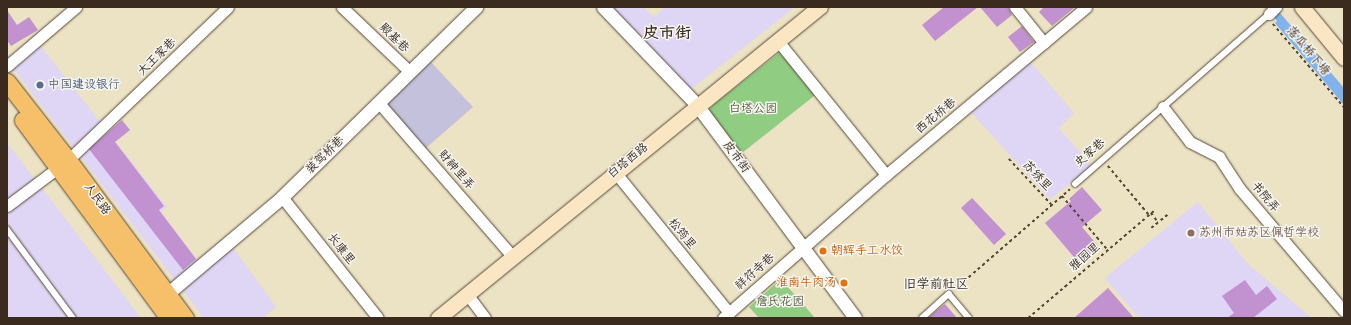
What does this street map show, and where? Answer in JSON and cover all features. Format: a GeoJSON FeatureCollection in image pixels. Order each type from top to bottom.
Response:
{"type":"FeatureCollection","features":[{"type":"Feature","properties":{"kind":"main road","name":"白塔西路"},"geometry":{"type":"LineString","coordinates":[[438,318],[697,105],[820,7]]}},
{"type":"Feature","properties":{"kind":"main road"},"geometry":{"type":"LineString","coordinates":[[1302,7],[1344,58]]}},
{"type":"Feature","properties":{"kind":"main road","name":"人民路"},"geometry":{"type":"LineString","coordinates":[[7,82],[169,318]]}},
{"type":"Feature","properties":{"kind":"main road","name":"人民路"},"geometry":{"type":"LineString","coordinates":[[7,100],[64,163],[185,318]]}},
{"type":"Feature","properties":{"kind":"street"},"geometry":{"type":"LineString","coordinates":[[7,66],[76,7]]}},
{"type":"Feature","properties":{"kind":"street","name":"大王家巷"},"geometry":{"type":"LineString","coordinates":[[7,206],[64,163],[228,7]]}},
{"type":"Feature","properties":{"kind":"street","name":"殿基巷"},"geometry":{"type":"LineString","coordinates":[[342,7],[410,72]]}},
{"type":"Feature","properties":{"kind":"street","name":"装驾桥巷"},"geometry":{"type":"LineString","coordinates":[[167,294],[282,197],[476,7]]}},
{"type":"Feature","properties":{"kind":"street","name":"皮市街"},"geometry":{"type":"LineString","coordinates":[[603,7],[697,105],[804,246],[855,318]]}},
{"type":"Feature","properties":{"kind":"street"},"geometry":{"type":"LineString","coordinates":[[1015,7],[1044,43]]}},
{"type":"Feature","properties":{"kind":"street","name":"西花桥巷"},"geometry":{"type":"LineString","coordinates":[[804,246],[1086,7]]}},
{"type":"Feature","properties":{"kind":"street"},"geometry":{"type":"LineString","coordinates":[[778,41],[886,175]]}},
{"type":"Feature","properties":{"kind":"street","name":"财神里弄"},"geometry":{"type":"LineString","coordinates":[[379,103],[512,256]]}},
{"type":"Feature","properties":{"kind":"street","name":"书院弄"},"geometry":{"type":"LineString","coordinates":[[1163,107],[1190,142],[1219,157],[1240,189],[1344,311]]}},
{"type":"Feature","properties":{"kind":"street","name":"松筠里"},"geometry":{"type":"LineString","coordinates":[[615,172],[726,316]]}},
{"type":"Feature","properties":{"kind":"street","name":"长康里"},"geometry":{"type":"LineString","coordinates":[[282,197],[378,318]]}},
{"type":"Feature","properties":{"kind":"street","name":"祥符寺巷"},"geometry":{"type":"LineString","coordinates":[[726,316],[804,246]]}},
{"type":"Feature","properties":{"kind":"street"},"geometry":{"type":"LineString","coordinates":[[467,294],[485,318]]}},
{"type":"Feature","properties":{"kind":"lane","name":"史家巷"},"geometry":{"type":"LineString","coordinates":[[1075,184],[1270,12]]}},
{"type":"Feature","properties":{"kind":"lane"},"geometry":{"type":"LineString","coordinates":[[7,229],[74,318]]}},
{"type":"Feature","properties":{"kind":"lane"},"geometry":{"type":"LineString","coordinates":[[922,318],[949,294],[969,318]]}},
{"type":"Feature","properties":{"kind":"path","name":"落瓜桥下塘"},"geometry":{"type":"LineString","coordinates":[[1270,12],[1344,107]]}},
{"type":"Feature","properties":{"kind":"path","name":"苏绣里"},"geometry":{"type":"LineString","coordinates":[[1009,159],[1052,205]]}},
{"type":"Feature","properties":{"kind":"path"},"geometry":{"type":"LineString","coordinates":[[1102,160],[1158,222]]}},
{"type":"Feature","properties":{"kind":"path","name":"史家巷"},"geometry":{"type":"LineString","coordinates":[[949,294],[1075,184]]}},
{"type":"Feature","properties":{"kind":"path"},"geometry":{"type":"LineString","coordinates":[[1062,196],[1107,249]]}},
{"type":"Feature","properties":{"kind":"path","name":"雅园里"},"geometry":{"type":"LineString","coordinates":[[1028,318],[1107,249],[1155,210]]}},
{"type":"Feature","properties":{"kind":"path"},"geometry":{"type":"LineString","coordinates":[[1151,228],[1168,214]]}},
{"type":"Feature","properties":{"kind":"shaded area"},"geometry":{"type":"Polygon","coordinates":[[[610,7],[644,7],[654,17],[665,7],[795,7],[690,90],[610,7]]]}},
{"type":"Feature","properties":{"kind":"shaded area"},"geometry":{"type":"Polygon","coordinates":[[[40,45],[167,207],[161,212],[203,267],[232,246],[276,307],[262,318],[204,318],[13,68],[40,45]]]}},
{"type":"Feature","properties":{"kind":"shaded area"},"geometry":{"type":"Polygon","coordinates":[[[1028,59],[1074,113],[1059,128],[1092,166],[1050,199],[968,109],[1028,59]]]}},
{"type":"Feature","properties":{"kind":"shaded area"},"geometry":{"type":"Polygon","coordinates":[[[429,60],[473,107],[426,148],[386,103],[429,60]]]}},
{"type":"Feature","properties":{"kind":"shaded area"},"geometry":{"type":"Polygon","coordinates":[[[7,143],[56,206],[141,318],[7,318],[7,143]]]}},
{"type":"Feature","properties":{"kind":"shaded area","name":"苏州市姑苏区佩哲学校"},"geometry":{"type":"Polygon","coordinates":[[[1198,202],[1249,265],[1312,318],[1144,318],[1135,313],[1105,278],[1198,202]]]}},
{"type":"Feature","properties":{"kind":"green space","name":"白塔公园"},"geometry":{"type":"Polygon","coordinates":[[[784,49],[819,92],[742,153],[709,111],[712,106],[784,49]]]}},
{"type":"Feature","properties":{"kind":"green space","name":"詹氏花园"},"geometry":{"type":"Polygon","coordinates":[[[781,279],[815,318],[759,318],[749,307],[781,279]]]}},
{"type":"Feature","properties":{"kind":"water"},"geometry":{"type":"Polygon","coordinates":[[[1266,7],[1275,7],[1344,88],[1344,105],[1275,23],[1277,21],[1266,7]]]}},
{"type":"Feature","properties":{"kind":"building"},"geometry":{"type":"Polygon","coordinates":[[[944,7],[978,7],[935,41],[922,25],[944,7]]]}},
{"type":"Feature","properties":{"kind":"building"},"geometry":{"type":"Polygon","coordinates":[[[980,7],[1008,7],[1012,15],[997,27],[980,7]]]}},
{"type":"Feature","properties":{"kind":"building"},"geometry":{"type":"Polygon","coordinates":[[[1044,7],[1075,7],[1052,26],[1039,12],[1044,7]]]}},
{"type":"Feature","properties":{"kind":"building"},"geometry":{"type":"Polygon","coordinates":[[[7,10],[17,25],[29,17],[38,30],[11,46],[7,40],[7,10]]]}},
{"type":"Feature","properties":{"kind":"building"},"geometry":{"type":"Polygon","coordinates":[[[1022,26],[1034,42],[1020,52],[1008,37],[1022,26]]]}},
{"type":"Feature","properties":{"kind":"building"},"geometry":{"type":"Polygon","coordinates":[[[122,120],[130,130],[115,142],[164,206],[159,210],[196,259],[183,270],[89,149],[122,120]]]}},
{"type":"Feature","properties":{"kind":"building"},"geometry":{"type":"Polygon","coordinates":[[[1082,187],[1102,210],[1082,227],[1099,247],[1079,263],[1045,223],[1071,201],[1069,199],[1082,187]]]}},
{"type":"Feature","properties":{"kind":"building"},"geometry":{"type":"Polygon","coordinates":[[[972,198],[1006,234],[994,245],[961,208],[972,198]]]}},
{"type":"Feature","properties":{"kind":"building"},"geometry":{"type":"Polygon","coordinates":[[[1245,280],[1256,295],[1267,286],[1277,299],[1253,318],[1227,318],[1234,313],[1222,296],[1245,280]]]}},
{"type":"Feature","properties":{"kind":"building"},"geometry":{"type":"Polygon","coordinates":[[[1108,288],[1134,318],[1074,318],[1108,288]]]}},
{"type":"Feature","properties":{"kind":"building"},"geometry":{"type":"Polygon","coordinates":[[[945,304],[957,318],[928,318],[935,312],[945,304]]]}},
{"type":"Feature","properties":{"kind":"place","name":"中国建设银行"},"geometry":{"type":"Point","coordinates":[40,85]}},
{"type":"Feature","properties":{"kind":"place","name":"苏州市姑苏区佩哲学校"},"geometry":{"type":"Point","coordinates":[1191,233]}},
{"type":"Feature","properties":{"kind":"place","name":"朝辉手工水饺"},"geometry":{"type":"Point","coordinates":[823,251]}},
{"type":"Feature","properties":{"kind":"place","name":"淮南牛肉汤"},"geometry":{"type":"Point","coordinates":[844,283]}},
{"type":"Feature","properties":{"kind":"district","name":"皮市街"},"geometry":{"type":"Point","coordinates":[667,34]}},
{"type":"Feature","properties":{"kind":"district","name":"旧学前社区"},"geometry":{"type":"Point","coordinates":[936,284]}}]}
